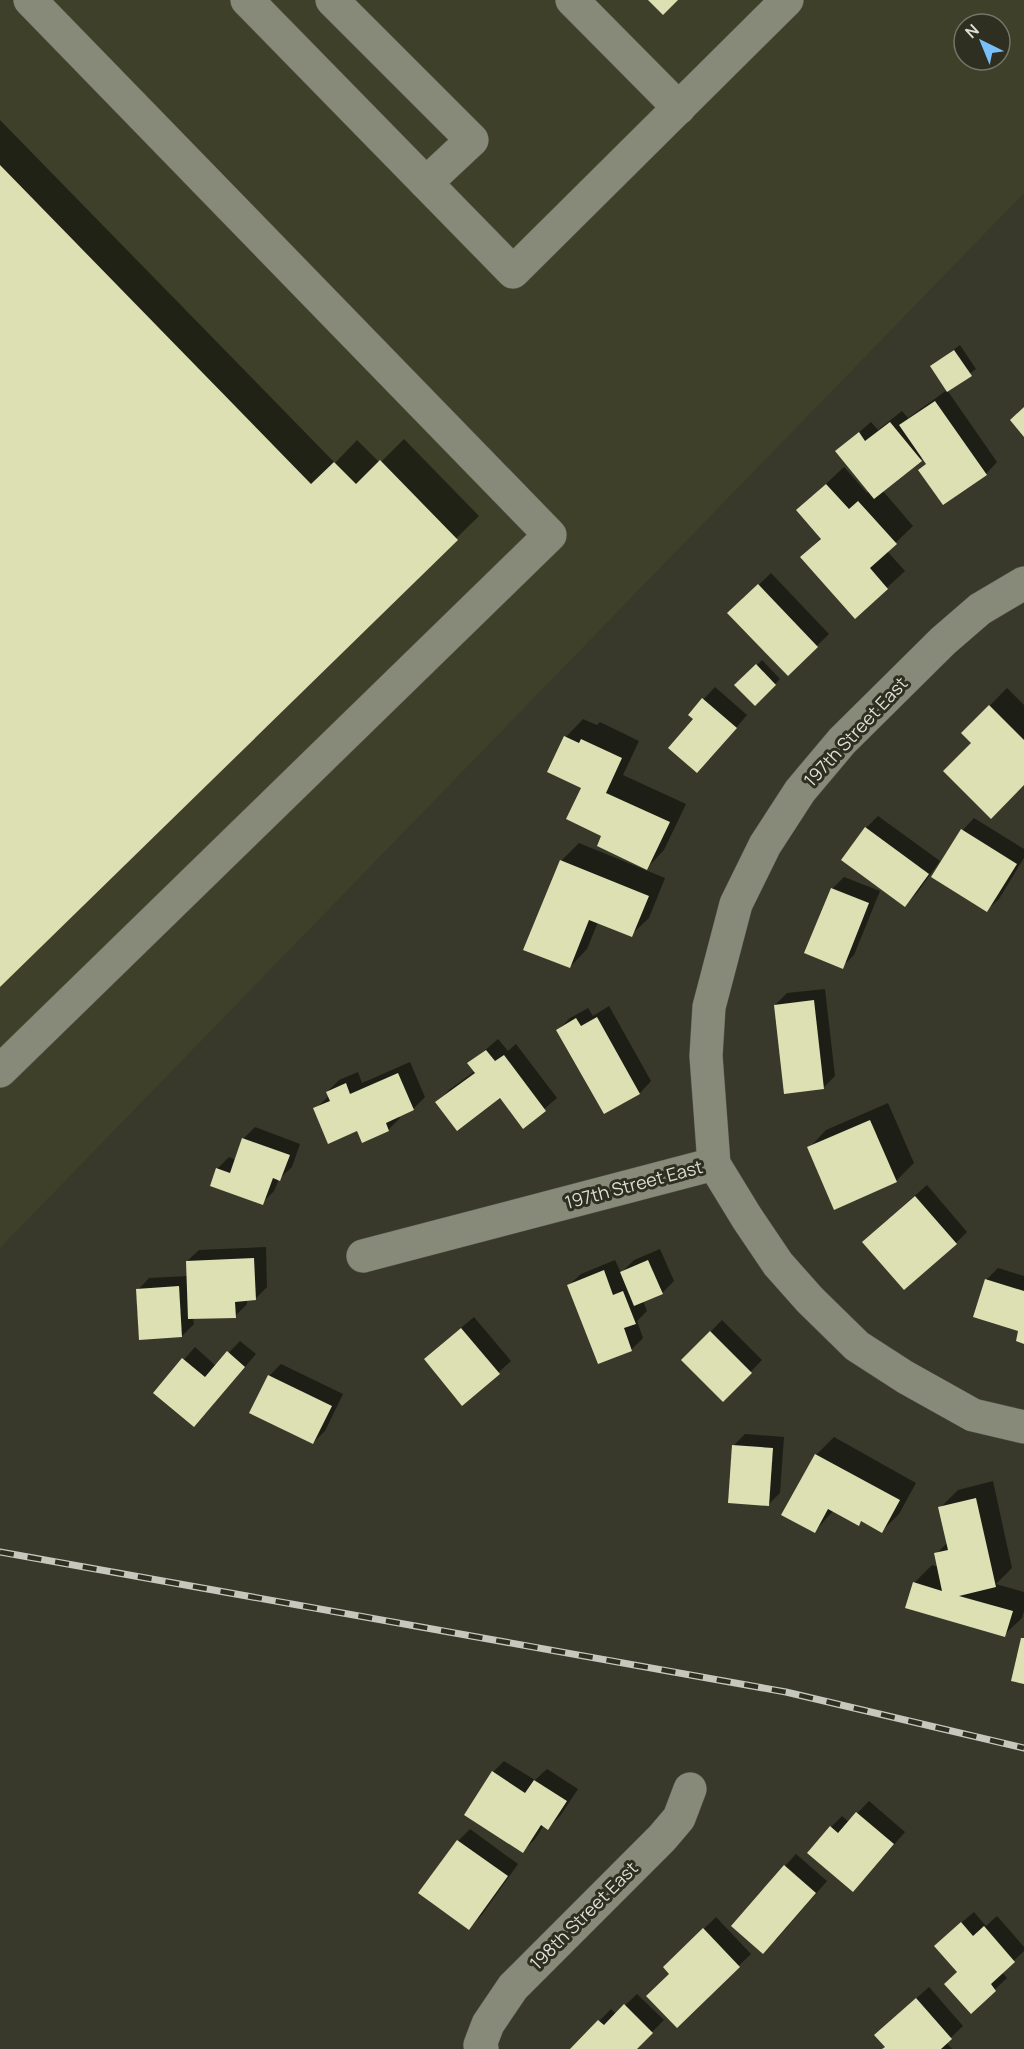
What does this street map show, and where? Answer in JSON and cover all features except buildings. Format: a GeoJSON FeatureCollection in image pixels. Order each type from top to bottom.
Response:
{"type":"FeatureCollection","features":[{"type":"Feature","properties":{"kind":"street"},"geometry":{"type":"LineString","coordinates":[[0,1071],[550,535],[30,0]]}},
{"type":"Feature","properties":{"kind":"street"},"geometry":{"type":"LineString","coordinates":[[247,0],[513,272],[787,0]]}},
{"type":"Feature","properties":{"kind":"street"},"geometry":{"type":"LineString","coordinates":[[332,0],[472,140],[426,183]]}},
{"type":"Feature","properties":{"kind":"street"},"geometry":{"type":"LineString","coordinates":[[572,0],[679,108]]}},
{"type":"Feature","properties":{"kind":"street","name":"197th Street East"},"geometry":{"type":"LineString","coordinates":[[363,1256],[714,1164],[706,1056],[709,1007],[736,904],[765,845],[800,791],[842,741],[943,641],[980,609],[1024,583]]}},
{"type":"Feature","properties":{"kind":"street"},"geometry":{"type":"LineString","coordinates":[[714,1164],[778,1264],[856,1346],[905,1377],[973,1415],[1024,1427]]}},
{"type":"Feature","properties":{"kind":"street","name":"198th Street East"},"geometry":{"type":"LineString","coordinates":[[481,2047],[488,2024],[513,1987],[662,1838],[679,1818],[690,1789]]}},
{"type":"Feature","properties":{"kind":"shaded area"},"geometry":{"type":"Polygon","coordinates":[[[0,0],[1024,0],[1024,193],[0,1248],[0,0]]]}},
{"type":"Feature","properties":{"kind":"railway"},"geometry":{"type":"LineString","coordinates":[[0,1552],[786,1692],[1024,1748]]}}]}
